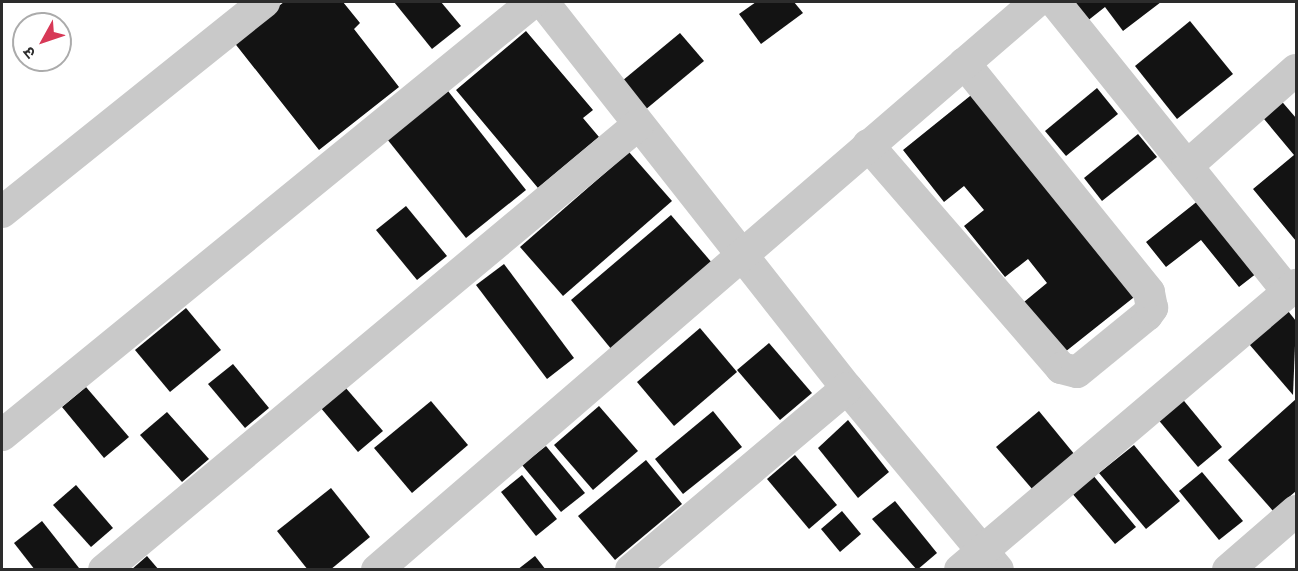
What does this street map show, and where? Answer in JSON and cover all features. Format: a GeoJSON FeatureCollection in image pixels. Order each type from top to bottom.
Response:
{"type":"FeatureCollection","features":[{"type":"Feature","properties":{"kind":"street"},"geometry":{"type":"LineString","coordinates":[[2,212],[264,2]]}},
{"type":"Feature","properties":{"kind":"street"},"geometry":{"type":"LineString","coordinates":[[2,435],[533,2]]}},
{"type":"Feature","properties":{"kind":"street"},"geometry":{"type":"LineString","coordinates":[[543,2],[847,388],[981,563],[1292,289],[1187,166],[1055,2]]}},
{"type":"Feature","properties":{"kind":"street"},"geometry":{"type":"LineString","coordinates":[[377,570],[741,253],[875,152],[971,71],[1036,2]]}},
{"type":"Feature","properties":{"kind":"street"},"geometry":{"type":"LineString","coordinates":[[1187,166],[1296,69]]}},
{"type":"Feature","properties":{"kind":"street"},"geometry":{"type":"LineString","coordinates":[[875,152],[1061,368],[1077,372],[1147,315],[1152,308],[1149,292],[971,71]]}},
{"type":"Feature","properties":{"kind":"street"},"geometry":{"type":"LineString","coordinates":[[104,570],[638,125]]}},
{"type":"Feature","properties":{"kind":"street"},"geometry":{"type":"LineString","coordinates":[[632,570],[847,388]]}},
{"type":"Feature","properties":{"kind":"street"},"geometry":{"type":"LineString","coordinates":[[1228,570],[1296,511]]}},
{"type":"Feature","properties":{"kind":"building"},"geometry":{"type":"Polygon","coordinates":[[[284,2],[343,2],[360,23],[354,29],[399,87],[319,150],[233,41],[284,2]]]}},
{"type":"Feature","properties":{"kind":"building"},"geometry":{"type":"Polygon","coordinates":[[[394,2],[441,2],[461,26],[432,49],[394,2]]]}},
{"type":"Feature","properties":{"kind":"building"},"geometry":{"type":"Polygon","coordinates":[[[756,2],[794,2],[803,13],[761,44],[739,14],[756,2]]]}},
{"type":"Feature","properties":{"kind":"building"},"geometry":{"type":"Polygon","coordinates":[[[1071,2],[1161,2],[1123,31],[1105,7],[1086,22],[1071,2]]]}},
{"type":"Feature","properties":{"kind":"building"},"geometry":{"type":"Polygon","coordinates":[[[1190,21],[1233,74],[1177,119],[1135,66],[1190,21]]]}},
{"type":"Feature","properties":{"kind":"building"},"geometry":{"type":"Polygon","coordinates":[[[526,31],[593,110],[583,118],[599,137],[538,188],[456,90],[526,31]]]}},
{"type":"Feature","properties":{"kind":"building"},"geometry":{"type":"Polygon","coordinates":[[[680,33],[704,61],[645,110],[622,81],[680,33]]]}},
{"type":"Feature","properties":{"kind":"building"},"geometry":{"type":"Polygon","coordinates":[[[1097,88],[1118,114],[1066,156],[1045,131],[1097,88]]]}},
{"type":"Feature","properties":{"kind":"building"},"geometry":{"type":"Polygon","coordinates":[[[448,91],[526,190],[466,238],[387,139],[448,91]]]}},
{"type":"Feature","properties":{"kind":"building"},"geometry":{"type":"Polygon","coordinates":[[[975,92],[1138,294],[1065,352],[1024,302],[1047,283],[1028,259],[1005,277],[964,226],[984,210],[964,186],[944,202],[903,150],[975,92]]]}},
{"type":"Feature","properties":{"kind":"building"},"geometry":{"type":"Polygon","coordinates":[[[1278,97],[1296,118],[1296,241],[1253,189],[1294,155],[1259,113],[1278,97]]]}},
{"type":"Feature","properties":{"kind":"building"},"geometry":{"type":"Polygon","coordinates":[[[1138,134],[1157,157],[1102,201],[1084,178],[1138,134]]]}},
{"type":"Feature","properties":{"kind":"building"},"geometry":{"type":"Polygon","coordinates":[[[629,152],[672,201],[563,296],[520,247],[629,152]]]}},
{"type":"Feature","properties":{"kind":"building"},"geometry":{"type":"Polygon","coordinates":[[[1199,200],[1257,273],[1239,287],[1201,240],[1166,267],[1146,242],[1199,200]]]}},
{"type":"Feature","properties":{"kind":"building"},"geometry":{"type":"Polygon","coordinates":[[[406,206],[447,256],[417,280],[376,230],[406,206]]]}},
{"type":"Feature","properties":{"kind":"building"},"geometry":{"type":"Polygon","coordinates":[[[671,215],[713,264],[612,350],[571,300],[671,215]]]}},
{"type":"Feature","properties":{"kind":"building"},"geometry":{"type":"Polygon","coordinates":[[[504,264],[574,358],[547,379],[476,285],[504,264]]]}},
{"type":"Feature","properties":{"kind":"building"},"geometry":{"type":"Polygon","coordinates":[[[186,308],[221,350],[170,392],[135,350],[186,308]]]}},
{"type":"Feature","properties":{"kind":"building"},"geometry":{"type":"Polygon","coordinates":[[[1288,311],[1296,321],[1293,395],[1249,344],[1288,311]]]}},
{"type":"Feature","properties":{"kind":"building"},"geometry":{"type":"Polygon","coordinates":[[[700,328],[737,372],[674,426],[637,382],[700,328]]]}},
{"type":"Feature","properties":{"kind":"building"},"geometry":{"type":"Polygon","coordinates":[[[769,343],[812,393],[780,420],[737,370],[769,343]]]}},
{"type":"Feature","properties":{"kind":"building"},"geometry":{"type":"Polygon","coordinates":[[[233,364],[269,408],[245,428],[208,384],[233,364]]]}},
{"type":"Feature","properties":{"kind":"building"},"geometry":{"type":"Polygon","coordinates":[[[86,387],[129,437],[104,458],[62,407],[86,387]]]}},
{"type":"Feature","properties":{"kind":"building"},"geometry":{"type":"Polygon","coordinates":[[[345,387],[383,431],[358,452],[320,407],[345,387]]]}},
{"type":"Feature","properties":{"kind":"building"},"geometry":{"type":"Polygon","coordinates":[[[1180,396],[1222,447],[1198,467],[1156,417],[1180,396]]]}},
{"type":"Feature","properties":{"kind":"building"},"geometry":{"type":"Polygon","coordinates":[[[1296,399],[1296,491],[1273,511],[1228,460],[1296,399]]]}},
{"type":"Feature","properties":{"kind":"building"},"geometry":{"type":"Polygon","coordinates":[[[431,401],[468,445],[412,493],[374,448],[431,401]]]}},
{"type":"Feature","properties":{"kind":"building"},"geometry":{"type":"Polygon","coordinates":[[[599,406],[638,451],[593,490],[554,445],[599,406]]]}},
{"type":"Feature","properties":{"kind":"building"},"geometry":{"type":"Polygon","coordinates":[[[713,411],[742,447],[683,494],[655,459],[713,411]]]}},
{"type":"Feature","properties":{"kind":"building"},"geometry":{"type":"Polygon","coordinates":[[[1039,411],[1075,455],[1033,490],[996,447],[1039,411]]]}},
{"type":"Feature","properties":{"kind":"building"},"geometry":{"type":"Polygon","coordinates":[[[167,412],[209,459],[182,482],[140,435],[167,412]]]}},
{"type":"Feature","properties":{"kind":"building"},"geometry":{"type":"Polygon","coordinates":[[[848,420],[889,472],[858,498],[818,448],[848,420]]]}},
{"type":"Feature","properties":{"kind":"building"},"geometry":{"type":"Polygon","coordinates":[[[1134,445],[1180,501],[1146,529],[1099,473],[1134,445]]]}},
{"type":"Feature","properties":{"kind":"building"},"geometry":{"type":"Polygon","coordinates":[[[546,446],[585,493],[561,512],[522,465],[546,446]]]}},
{"type":"Feature","properties":{"kind":"building"},"geometry":{"type":"Polygon","coordinates":[[[795,455],[837,505],[809,529],[767,479],[795,455]]]}},
{"type":"Feature","properties":{"kind":"building"},"geometry":{"type":"Polygon","coordinates":[[[646,460],[682,504],[615,560],[578,516],[646,460]]]}},
{"type":"Feature","properties":{"kind":"building"},"geometry":{"type":"Polygon","coordinates":[[[1202,472],[1243,521],[1219,540],[1179,491],[1202,472]]]}},
{"type":"Feature","properties":{"kind":"building"},"geometry":{"type":"Polygon","coordinates":[[[1092,474],[1136,527],[1115,544],[1071,492],[1092,474]]]}},
{"type":"Feature","properties":{"kind":"building"},"geometry":{"type":"Polygon","coordinates":[[[522,475],[557,519],[536,536],[501,492],[522,475]]]}},
{"type":"Feature","properties":{"kind":"building"},"geometry":{"type":"Polygon","coordinates":[[[76,485],[113,528],[91,547],[53,505],[76,485]]]}},
{"type":"Feature","properties":{"kind":"building"},"geometry":{"type":"Polygon","coordinates":[[[331,488],[370,537],[330,570],[308,570],[277,531],[331,488]]]}},
{"type":"Feature","properties":{"kind":"building"},"geometry":{"type":"Polygon","coordinates":[[[895,501],[937,553],[917,570],[872,519],[895,501]]]}},
{"type":"Feature","properties":{"kind":"building"},"geometry":{"type":"Polygon","coordinates":[[[842,511],[861,534],[840,552],[821,529],[842,511]]]}},
{"type":"Feature","properties":{"kind":"building"},"geometry":{"type":"Polygon","coordinates":[[[42,521],[79,568],[78,570],[35,570],[14,543],[42,521]]]}},
{"type":"Feature","properties":{"kind":"building"},"geometry":{"type":"Polygon","coordinates":[[[147,556],[159,570],[131,570],[147,556]]]}},
{"type":"Feature","properties":{"kind":"building"},"geometry":{"type":"Polygon","coordinates":[[[535,556],[546,570],[517,570],[535,556]]]}}]}
